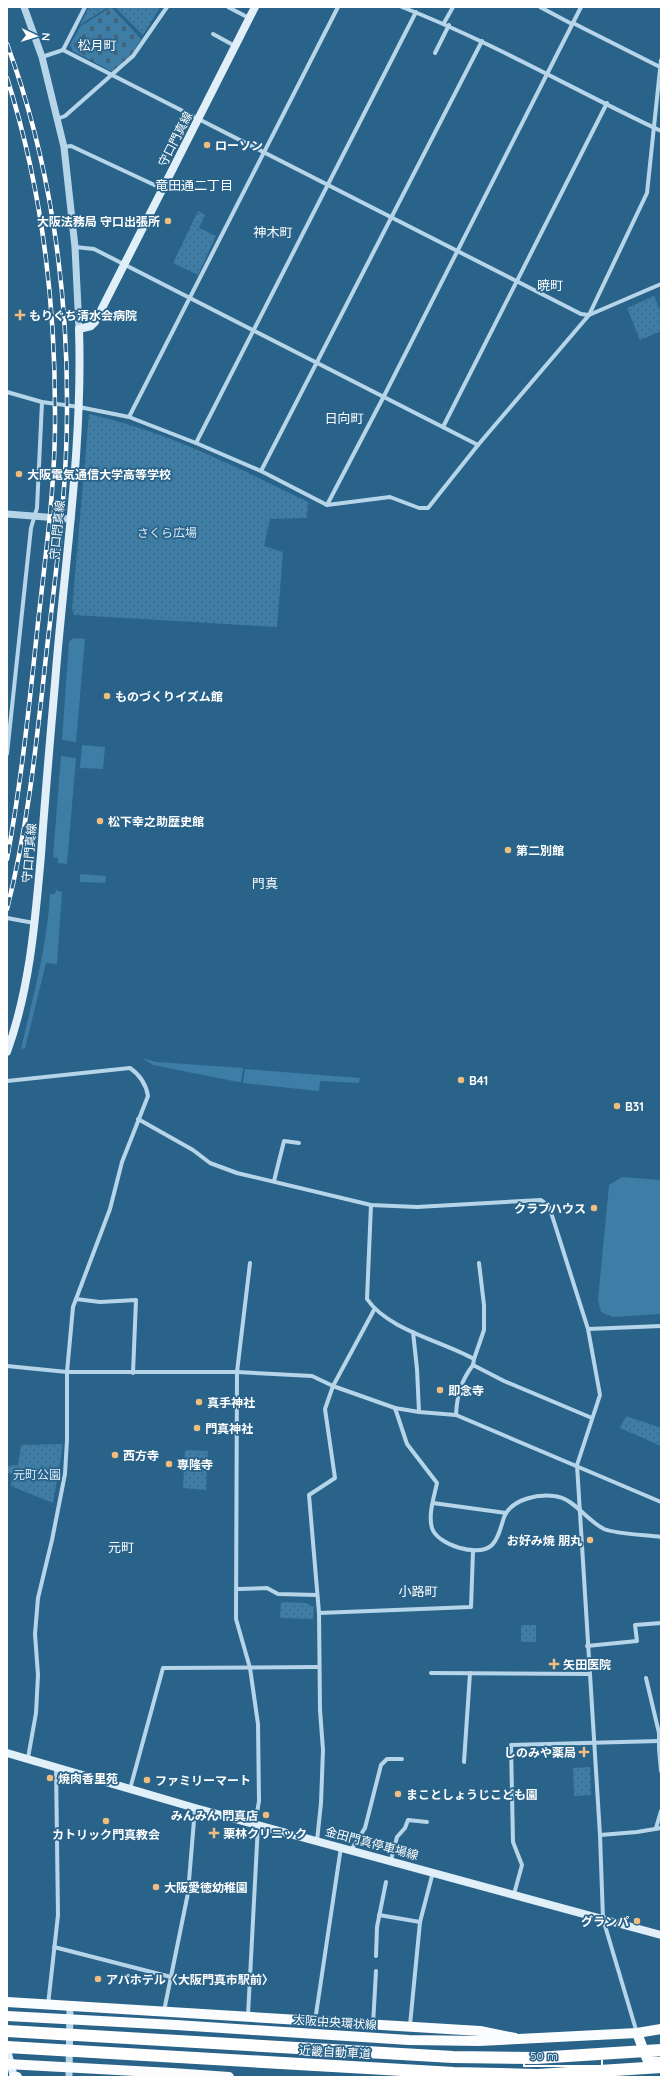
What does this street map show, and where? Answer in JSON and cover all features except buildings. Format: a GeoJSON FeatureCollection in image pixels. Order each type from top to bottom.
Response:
{"type":"FeatureCollection","features":[{"type":"Feature","properties":{"kind":"highway","name":"近畿自動車道"},"geometry":{"type":"LineString","coordinates":[[7,2031],[453,2057],[536,2058],[661,2050]]}},
{"type":"Feature","properties":{"kind":"highway","name":"近畿自動車道"},"geometry":{"type":"LineString","coordinates":[[7,2047],[454,2073],[538,2075],[661,2067]]}},
{"type":"Feature","properties":{"kind":"main road","name":"守口門真線"},"geometry":{"type":"LineString","coordinates":[[7,1052],[15,1029],[26,982],[36,924],[59,632],[78,448],[79,329],[91,326],[95,322],[199,120],[255,7]]}},
{"type":"Feature","properties":{"kind":"main road","name":"金田門真停車場線"},"geometry":{"type":"LineString","coordinates":[[7,1753],[56,1766],[195,1808],[391,1860],[661,1935]]}},
{"type":"Feature","properties":{"kind":"main road"},"geometry":{"type":"LineString","coordinates":[[7,2002],[248,2016],[373,2026],[480,2031],[515,2038]]}},
{"type":"Feature","properties":{"kind":"main road","name":"大阪中央環状線"},"geometry":{"type":"LineString","coordinates":[[7,2016],[409,2040],[479,2041],[637,2033],[661,2029]]}},
{"type":"Feature","properties":{"kind":"main road"},"geometry":{"type":"LineString","coordinates":[[637,2033],[647,2059],[649,2061],[661,2062]]}},
{"type":"Feature","properties":{"kind":"main road"},"geometry":{"type":"LineString","coordinates":[[7,2050],[14,2077],[17,2077]]}},
{"type":"Feature","properties":{"kind":"main road"},"geometry":{"type":"LineString","coordinates":[[7,2064],[229,2077]]}},
{"type":"Feature","properties":{"kind":"street"},"geometry":{"type":"LineString","coordinates":[[24,7],[42,57],[64,147],[75,247],[79,329]]}},
{"type":"Feature","properties":{"kind":"street"},"geometry":{"type":"LineString","coordinates":[[42,57],[63,50],[84,7]]}},
{"type":"Feature","properties":{"kind":"street"},"geometry":{"type":"LineString","coordinates":[[57,119],[65,116],[133,56],[167,7]]}},
{"type":"Feature","properties":{"kind":"street"},"geometry":{"type":"LineString","coordinates":[[228,7],[249,18]]}},
{"type":"Feature","properties":{"kind":"street"},"geometry":{"type":"LineString","coordinates":[[129,417],[338,7]]}},
{"type":"Feature","properties":{"kind":"street"},"geometry":{"type":"LineString","coordinates":[[402,7],[446,24],[482,41],[661,131]]}},
{"type":"Feature","properties":{"kind":"street"},"geometry":{"type":"LineString","coordinates":[[435,54],[453,7]]}},
{"type":"Feature","properties":{"kind":"street"},"geometry":{"type":"LineString","coordinates":[[540,7],[660,67]]}},
{"type":"Feature","properties":{"kind":"street"},"geometry":{"type":"LineString","coordinates":[[327,505],[384,396],[581,7]]}},
{"type":"Feature","properties":{"kind":"street"},"geometry":{"type":"LineString","coordinates":[[196,442],[416,12]]}},
{"type":"Feature","properties":{"kind":"street"},"geometry":{"type":"LineString","coordinates":[[213,34],[236,46]]}},
{"type":"Feature","properties":{"kind":"street"},"geometry":{"type":"LineString","coordinates":[[261,471],[390,217],[482,41]]}},
{"type":"Feature","properties":{"kind":"street"},"geometry":{"type":"LineString","coordinates":[[63,50],[581,314],[589,315],[661,284]]}},
{"type":"Feature","properties":{"kind":"street"},"geometry":{"type":"LineString","coordinates":[[7,392],[42,402],[79,407],[129,417],[196,442],[261,471],[327,505],[390,497],[419,508],[428,508],[478,445],[589,315],[648,193],[661,60]]}},
{"type":"Feature","properties":{"kind":"street"},"geometry":{"type":"LineString","coordinates":[[443,427],[607,103]]}},
{"type":"Feature","properties":{"kind":"street"},"geometry":{"type":"LineString","coordinates":[[64,147],[71,146],[163,189]]}},
{"type":"Feature","properties":{"kind":"street"},"geometry":{"type":"LineString","coordinates":[[75,247],[94,249],[478,445]]}},
{"type":"Feature","properties":{"kind":"street"},"geometry":{"type":"LineString","coordinates":[[7,754],[31,528],[37,508],[42,402]]}},
{"type":"Feature","properties":{"kind":"street"},"geometry":{"type":"LineString","coordinates":[[7,514],[71,519]]}},
{"type":"Feature","properties":{"kind":"street"},"geometry":{"type":"LineString","coordinates":[[7,918],[36,924]]}},
{"type":"Feature","properties":{"kind":"street"},"geometry":{"type":"LineString","coordinates":[[7,1081],[130,1068],[136,1072],[146,1086],[148,1096],[122,1162],[110,1209],[73,1307],[67,1372],[67,1440],[65,1474],[52,1540],[38,1598],[35,1634],[38,1675],[36,1713],[28,1758]]}},
{"type":"Feature","properties":{"kind":"street"},"geometry":{"type":"LineString","coordinates":[[138,1119],[210,1163],[237,1173],[371,1205],[417,1207],[541,1200],[549,1206],[588,1329],[600,1394],[577,1465],[579,1510],[600,1835],[603,1919],[637,2033]]}},
{"type":"Feature","properties":{"kind":"street"},"geometry":{"type":"LineString","coordinates":[[274,1182],[284,1141],[299,1143]]}},
{"type":"Feature","properties":{"kind":"street"},"geometry":{"type":"LineString","coordinates":[[371,1205],[367,1299],[374,1310],[413,1332],[454,1348],[474,1359]]}},
{"type":"Feature","properties":{"kind":"street"},"geometry":{"type":"LineString","coordinates":[[248,2016],[256,1824],[259,1801],[259,1736],[250,1668],[236,1619],[238,1589],[237,1372],[250,1263]]}},
{"type":"Feature","properties":{"kind":"street"},"geometry":{"type":"LineString","coordinates":[[456,1414],[457,1395],[465,1377],[473,1365],[484,1330],[484,1305],[479,1263]]}},
{"type":"Feature","properties":{"kind":"street"},"geometry":{"type":"LineString","coordinates":[[76,1298],[100,1302],[136,1300],[133,1373]]}},
{"type":"Feature","properties":{"kind":"street"},"geometry":{"type":"LineString","coordinates":[[317,1841],[321,1803],[322,1750],[319,1613],[309,1495],[335,1478],[325,1408],[333,1386],[374,1310]]}},
{"type":"Feature","properties":{"kind":"street"},"geometry":{"type":"LineString","coordinates":[[588,1329],[661,1326]]}},
{"type":"Feature","properties":{"kind":"street"},"geometry":{"type":"LineString","coordinates":[[413,1332],[419,1412]]}},
{"type":"Feature","properties":{"kind":"street"},"geometry":{"type":"LineString","coordinates":[[473,1365],[504,1381],[592,1418]]}},
{"type":"Feature","properties":{"kind":"street"},"geometry":{"type":"LineString","coordinates":[[7,1366],[67,1372],[237,1372],[312,1376],[333,1386],[395,1408],[419,1412],[456,1414],[661,1502]]}},
{"type":"Feature","properties":{"kind":"street"},"geometry":{"type":"LineString","coordinates":[[395,1408],[407,1444],[437,1483],[430,1520],[432,1530],[441,1540],[465,1550],[483,1550],[492,1545],[499,1534],[506,1513],[516,1504],[529,1498],[543,1496],[555,1496],[566,1500],[604,1529],[661,1537]]}},
{"type":"Feature","properties":{"kind":"street"},"geometry":{"type":"LineString","coordinates":[[433,1503],[506,1513]]}},
{"type":"Feature","properties":{"kind":"street"},"geometry":{"type":"LineString","coordinates":[[319,1613],[471,1607],[473,1550]]}},
{"type":"Feature","properties":{"kind":"street"},"geometry":{"type":"LineString","coordinates":[[238,1589],[267,1588],[278,1594],[317,1596]]}},
{"type":"Feature","properties":{"kind":"street"},"geometry":{"type":"LineString","coordinates":[[587,1646],[637,1641],[635,1625],[661,1623]]}},
{"type":"Feature","properties":{"kind":"street"},"geometry":{"type":"LineString","coordinates":[[130,1789],[163,1668],[319,1667]]}},
{"type":"Feature","properties":{"kind":"street"},"geometry":{"type":"LineString","coordinates":[[431,1673],[589,1674]]}},
{"type":"Feature","properties":{"kind":"street"},"geometry":{"type":"LineString","coordinates":[[464,1762],[470,1673]]}},
{"type":"Feature","properties":{"kind":"street"},"geometry":{"type":"LineString","coordinates":[[646,1678],[659,1734],[661,1771]]}},
{"type":"Feature","properties":{"kind":"street"},"geometry":{"type":"LineString","coordinates":[[514,1894],[522,1864],[513,1842],[510,1745],[659,1741]]}},
{"type":"Feature","properties":{"kind":"street"},"geometry":{"type":"LineString","coordinates":[[351,1850],[365,1828],[381,1765],[387,1759],[402,1759]]}},
{"type":"Feature","properties":{"kind":"street"},"geometry":{"type":"LineString","coordinates":[[48,2005],[58,1914],[56,1766]]}},
{"type":"Feature","properties":{"kind":"street"},"geometry":{"type":"LineString","coordinates":[[164,2011],[188,1893],[195,1808]]}},
{"type":"Feature","properties":{"kind":"street"},"geometry":{"type":"LineString","coordinates":[[600,1835],[637,1832],[659,1828],[661,1811]]}},
{"type":"Feature","properties":{"kind":"street"},"geometry":{"type":"LineString","coordinates":[[391,1860],[397,1837],[405,1828],[408,1820],[426,1822]]}},
{"type":"Feature","properties":{"kind":"street"},"geometry":{"type":"LineString","coordinates":[[315,2021],[341,1847]]}},
{"type":"Feature","properties":{"kind":"street"},"geometry":{"type":"LineString","coordinates":[[410,2028],[420,1922],[434,1872]]}},
{"type":"Feature","properties":{"kind":"street"},"geometry":{"type":"LineString","coordinates":[[376,1956],[379,1915],[386,1882]]}},
{"type":"Feature","properties":{"kind":"street"},"geometry":{"type":"LineString","coordinates":[[379,1915],[420,1922]]}},
{"type":"Feature","properties":{"kind":"street"},"geometry":{"type":"LineString","coordinates":[[54,1947],[171,1977]]}},
{"type":"Feature","properties":{"kind":"street"},"geometry":{"type":"LineString","coordinates":[[373,2026],[376,1971]]}},
{"type":"Feature","properties":{"kind":"street"},"geometry":{"type":"LineString","coordinates":[[69,2077],[70,2006]]}},
{"type":"Feature","properties":{"kind":"green space"},"geometry":{"type":"Polygon","coordinates":[[[89,7],[108,7],[80,25],[89,7]]]}},
{"type":"Feature","properties":{"kind":"green space"},"geometry":{"type":"Polygon","coordinates":[[[111,7],[141,39],[131,55],[113,72],[73,51],[70,45],[80,27],[111,7]]]}},
{"type":"Feature","properties":{"kind":"green space"},"geometry":{"type":"Polygon","coordinates":[[[115,7],[160,7],[143,35],[115,7]]]}},
{"type":"Feature","properties":{"kind":"green space"},"geometry":{"type":"Polygon","coordinates":[[[198,211],[205,215],[199,228],[216,236],[198,275],[173,263],[198,211]]]}},
{"type":"Feature","properties":{"kind":"green space"},"geometry":{"type":"Polygon","coordinates":[[[654,296],[661,313],[661,331],[640,340],[627,308],[654,296]]]}},
{"type":"Feature","properties":{"kind":"green space","name":"さくら広場"},"geometry":{"type":"Polygon","coordinates":[[[89,414],[147,430],[202,452],[308,502],[307,518],[270,519],[264,546],[283,552],[277,627],[74,615],[72,609],[89,414]]]}},
{"type":"Feature","properties":{"kind":"green space"},"geometry":{"type":"Polygon","coordinates":[[[73,638],[85,639],[76,742],[62,740],[69,642],[73,638]]]}},
{"type":"Feature","properties":{"kind":"green space"},"geometry":{"type":"Polygon","coordinates":[[[82,745],[105,747],[103,769],[80,768],[82,745]]]}},
{"type":"Feature","properties":{"kind":"green space"},"geometry":{"type":"Polygon","coordinates":[[[61,756],[76,758],[67,864],[58,863],[58,858],[53,857],[61,756]]]}},
{"type":"Feature","properties":{"kind":"green space"},"geometry":{"type":"Polygon","coordinates":[[[80,874],[106,876],[105,883],[80,882],[80,874]]]}},
{"type":"Feature","properties":{"kind":"green space"},"geometry":{"type":"Polygon","coordinates":[[[56,890],[62,892],[57,964],[46,963],[25,1048],[21,1049],[43,953],[50,894],[55,894],[56,890]]]}},
{"type":"Feature","properties":{"kind":"green space"},"geometry":{"type":"Polygon","coordinates":[[[142,1058],[156,1062],[243,1068],[241,1082],[153,1065],[142,1058]]]}},
{"type":"Feature","properties":{"kind":"green space"},"geometry":{"type":"Polygon","coordinates":[[[245,1069],[360,1078],[359,1083],[320,1081],[319,1091],[243,1083],[245,1069]]]}},
{"type":"Feature","properties":{"kind":"green space"},"geometry":{"type":"Polygon","coordinates":[[[622,1177],[661,1180],[661,1314],[613,1317],[601,1312],[598,1300],[609,1185],[622,1177]]]}},
{"type":"Feature","properties":{"kind":"green space"},"geometry":{"type":"Polygon","coordinates":[[[626,1416],[661,1428],[661,1446],[620,1428],[626,1416]]]}},
{"type":"Feature","properties":{"kind":"green space","name":"元町公園"},"geometry":{"type":"Polygon","coordinates":[[[63,1444],[53,1503],[11,1486],[13,1474],[7,1473],[7,1466],[18,1465],[21,1445],[63,1444]]]}},
{"type":"Feature","properties":{"kind":"green space"},"geometry":{"type":"Polygon","coordinates":[[[185,1450],[208,1451],[206,1490],[183,1488],[185,1450]]]}},
{"type":"Feature","properties":{"kind":"green space"},"geometry":{"type":"Polygon","coordinates":[[[281,1602],[306,1603],[314,1607],[313,1619],[280,1618],[281,1602]]]}},
{"type":"Feature","properties":{"kind":"green space"},"geometry":{"type":"Polygon","coordinates":[[[521,1625],[536,1625],[536,1642],[521,1642],[521,1625]]]}},
{"type":"Feature","properties":{"kind":"green space"},"geometry":{"type":"Polygon","coordinates":[[[590,1767],[591,1795],[574,1796],[573,1768],[590,1767]]]}},
{"type":"Feature","properties":{"kind":"railway"},"geometry":{"type":"LineString","coordinates":[[7,44],[35,133],[54,225],[64,318],[67,411],[67,441],[60,530],[36,747],[27,812],[15,877],[7,909]]}},
{"type":"Feature","properties":{"kind":"railway"},"geometry":{"type":"LineString","coordinates":[[7,78],[29,159],[44,242],[52,326],[55,410],[52,493],[24,746],[7,859]]}},
{"type":"Feature","properties":{"kind":"place","name":"ローソン"},"geometry":{"type":"Point","coordinates":[207,145]}},
{"type":"Feature","properties":{"kind":"place","name":"大阪法務局 守口出張所"},"geometry":{"type":"Point","coordinates":[168,221]}},
{"type":"Feature","properties":{"kind":"place","name":"もりぐち清水会病院"},"geometry":{"type":"Point","coordinates":[20,315]}},
{"type":"Feature","properties":{"kind":"place","name":"大阪電気通信大学高等学校"},"geometry":{"type":"Point","coordinates":[19,474]}},
{"type":"Feature","properties":{"kind":"place","name":"ものづくりイズム館"},"geometry":{"type":"Point","coordinates":[107,696]}},
{"type":"Feature","properties":{"kind":"place","name":"松下幸之助歴史館"},"geometry":{"type":"Point","coordinates":[100,821]}},
{"type":"Feature","properties":{"kind":"place","name":"第二別館"},"geometry":{"type":"Point","coordinates":[508,850]}},
{"type":"Feature","properties":{"kind":"place","name":"B41"},"geometry":{"type":"Point","coordinates":[461,1080]}},
{"type":"Feature","properties":{"kind":"place","name":"B31"},"geometry":{"type":"Point","coordinates":[617,1106]}},
{"type":"Feature","properties":{"kind":"place","name":"クラブハウス"},"geometry":{"type":"Point","coordinates":[594,1208]}},
{"type":"Feature","properties":{"kind":"place","name":"即念寺"},"geometry":{"type":"Point","coordinates":[440,1390]}},
{"type":"Feature","properties":{"kind":"place","name":"真手神社"},"geometry":{"type":"Point","coordinates":[199,1402]}},
{"type":"Feature","properties":{"kind":"place","name":"門真神社"},"geometry":{"type":"Point","coordinates":[197,1428]}},
{"type":"Feature","properties":{"kind":"place","name":"西方寺"},"geometry":{"type":"Point","coordinates":[115,1455]}},
{"type":"Feature","properties":{"kind":"place","name":"専隆寺"},"geometry":{"type":"Point","coordinates":[169,1464]}},
{"type":"Feature","properties":{"kind":"place","name":"お好み焼 朋丸"},"geometry":{"type":"Point","coordinates":[590,1540]}},
{"type":"Feature","properties":{"kind":"place","name":"矢田医院"},"geometry":{"type":"Point","coordinates":[554,1664]}},
{"type":"Feature","properties":{"kind":"place","name":"しのみや薬局"},"geometry":{"type":"Point","coordinates":[584,1752]}},
{"type":"Feature","properties":{"kind":"place","name":"焼肉香里苑"},"geometry":{"type":"Point","coordinates":[50,1778]}},
{"type":"Feature","properties":{"kind":"place","name":"ファミリーマート"},"geometry":{"type":"Point","coordinates":[147,1780]}},
{"type":"Feature","properties":{"kind":"place","name":"まことしょうじこども園"},"geometry":{"type":"Point","coordinates":[398,1794]}},
{"type":"Feature","properties":{"kind":"place","name":"みんみん 門真店"},"geometry":{"type":"Point","coordinates":[266,1815]}},
{"type":"Feature","properties":{"kind":"place","name":"カトリック門真教会"},"geometry":{"type":"Point","coordinates":[106,1821]}},
{"type":"Feature","properties":{"kind":"place","name":"栗林クリニック"},"geometry":{"type":"Point","coordinates":[214,1833]}},
{"type":"Feature","properties":{"kind":"place","name":"大阪愛徳幼稚園"},"geometry":{"type":"Point","coordinates":[156,1887]}},
{"type":"Feature","properties":{"kind":"place","name":"グランパ"},"geometry":{"type":"Point","coordinates":[637,1921]}},
{"type":"Feature","properties":{"kind":"place","name":"アパホテル〈大阪門真市駅前〉"},"geometry":{"type":"Point","coordinates":[98,1979]}},
{"type":"Feature","properties":{"kind":"district","name":"松月町"},"geometry":{"type":"Point","coordinates":[97,45]}},
{"type":"Feature","properties":{"kind":"district","name":"竜田通二丁目"},"geometry":{"type":"Point","coordinates":[194,185]}},
{"type":"Feature","properties":{"kind":"district","name":"神木町"},"geometry":{"type":"Point","coordinates":[273,232]}},
{"type":"Feature","properties":{"kind":"district","name":"暁町"},"geometry":{"type":"Point","coordinates":[550,285]}},
{"type":"Feature","properties":{"kind":"district","name":"日向町"},"geometry":{"type":"Point","coordinates":[344,418]}},
{"type":"Feature","properties":{"kind":"district","name":"門真"},"geometry":{"type":"Point","coordinates":[265,883]}},
{"type":"Feature","properties":{"kind":"district","name":"元町"},"geometry":{"type":"Point","coordinates":[121,1547]}},
{"type":"Feature","properties":{"kind":"district","name":"小路町"},"geometry":{"type":"Point","coordinates":[418,1591]}}]}
